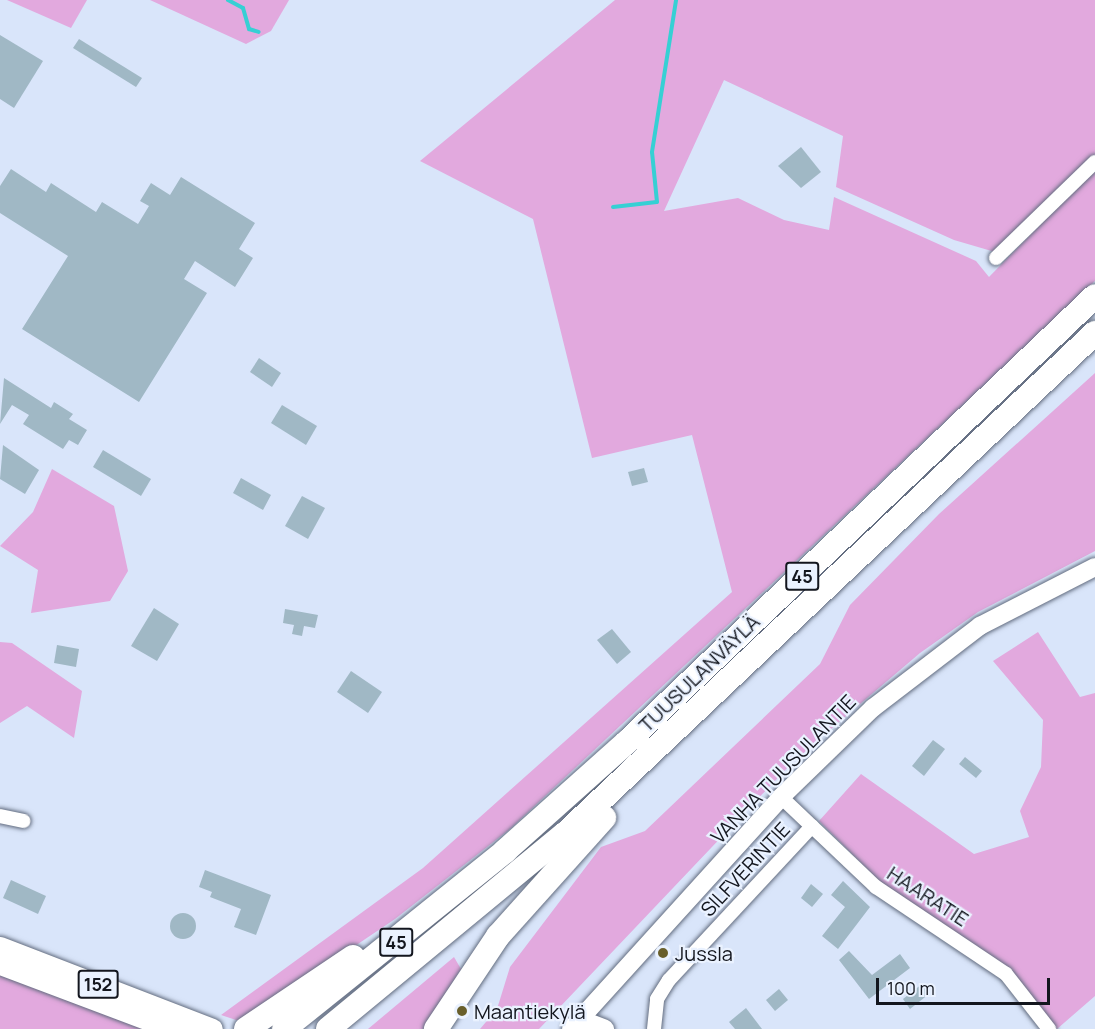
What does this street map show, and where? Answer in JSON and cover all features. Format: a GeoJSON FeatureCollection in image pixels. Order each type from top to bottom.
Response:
{"type":"FeatureCollection","features":[{"type":"Feature","properties":{"kind":"highway","name":"TUUSULANVÄYLÄ"},"geometry":{"type":"LineString","coordinates":[[284,1029],[505,851],[1095,296]]}},
{"type":"Feature","properties":{"kind":"highway","name":"TUUSULANVÄYLÄ"},"geometry":{"type":"LineString","coordinates":[[328,1029],[514,879],[706,704],[1095,333]]}},
{"type":"Feature","properties":{"kind":"highway"},"geometry":{"type":"LineString","coordinates":[[436,1029],[523,906],[706,704]]}},
{"type":"Feature","properties":{"kind":"highway"},"geometry":{"type":"LineString","coordinates":[[246,1029],[505,851]]}},
{"type":"Feature","properties":{"kind":"main road","name":"VANHA TUUSULANTIE"},"geometry":{"type":"LineString","coordinates":[[577,1026],[782,797],[842,736],[935,658],[1028,598],[1095,567]]}},
{"type":"Feature","properties":{"kind":"main road","name":"152"},"geometry":{"type":"LineString","coordinates":[[0,947],[204,1025]]}},
{"type":"Feature","properties":{"kind":"main road","name":"152"},"geometry":{"type":"LineString","coordinates":[[0,964],[173,1029]]}},
{"type":"Feature","properties":{"kind":"main road"},"geometry":{"type":"LineString","coordinates":[[577,1026],[603,1029]]}},
{"type":"Feature","properties":{"kind":"street"},"geometry":{"type":"LineString","coordinates":[[996,258],[1095,162]]}},
{"type":"Feature","properties":{"kind":"street","name":"HAARATIE"},"geometry":{"type":"LineString","coordinates":[[782,797],[876,887],[1006,975],[1049,1029]]}},
{"type":"Feature","properties":{"kind":"street"},"geometry":{"type":"LineString","coordinates":[[0,816],[23,821]]}},
{"type":"Feature","properties":{"kind":"street","name":"SILFVERINTIE"},"geometry":{"type":"LineString","coordinates":[[654,1029],[657,999],[669,980],[812,826]]}},
{"type":"Feature","properties":{"kind":"shaded area"},"geometry":{"type":"Polygon","coordinates":[[[7,0],[87,0],[71,28],[7,0]]]}},
{"type":"Feature","properties":{"kind":"shaded area"},"geometry":{"type":"Polygon","coordinates":[[[150,0],[289,0],[271,31],[246,44],[150,0]]]}},
{"type":"Feature","properties":{"kind":"shaded area"},"geometry":{"type":"Polygon","coordinates":[[[615,0],[1095,0],[1095,158],[995,252],[954,240],[836,187],[843,136],[724,80],[664,211],[738,198],[784,220],[829,230],[834,197],[976,261],[989,277],[1095,169],[1095,281],[510,829],[395,919],[242,1022],[221,1015],[423,868],[732,592],[692,435],[592,458],[533,219],[420,161],[615,0]]]}},
{"type":"Feature","properties":{"kind":"shaded area"},"geometry":{"type":"Polygon","coordinates":[[[1095,373],[1095,551],[978,612],[920,653],[839,722],[790,765],[539,1029],[480,1029],[497,1009],[510,967],[601,847],[645,831],[820,664],[850,605],[939,514],[1095,373]]]}},
{"type":"Feature","properties":{"kind":"shaded area"},"geometry":{"type":"Polygon","coordinates":[[[52,469],[114,506],[128,571],[110,601],[31,613],[38,570],[0,546],[33,512],[52,469]]]}},
{"type":"Feature","properties":{"kind":"shaded area"},"geometry":{"type":"Polygon","coordinates":[[[1038,632],[1080,697],[1095,693],[1095,996],[1057,1029],[1006,966],[882,884],[819,821],[861,774],[974,854],[1029,837],[1020,811],[1041,767],[1043,720],[993,661],[1038,632]]]}},
{"type":"Feature","properties":{"kind":"shaded area"},"geometry":{"type":"Polygon","coordinates":[[[0,642],[12,643],[82,691],[74,738],[27,706],[0,723],[0,642]]]}},
{"type":"Feature","properties":{"kind":"shaded area"},"geometry":{"type":"Polygon","coordinates":[[[454,957],[461,969],[423,1029],[368,1029],[454,957]]]}},
{"type":"Feature","properties":{"kind":"shaded area"},"geometry":{"type":"Polygon","coordinates":[[[0,971],[153,1029],[0,1029],[0,971]]]}},
{"type":"Feature","properties":{"kind":"building"},"geometry":{"type":"Polygon","coordinates":[[[0,35],[43,61],[14,108],[0,99],[0,35]]]}},
{"type":"Feature","properties":{"kind":"building"},"geometry":{"type":"Polygon","coordinates":[[[79,39],[142,78],[136,87],[73,48],[79,39]]]}},
{"type":"Feature","properties":{"kind":"building"},"geometry":{"type":"Polygon","coordinates":[[[801,147],[821,172],[801,188],[778,166],[801,147]]]}},
{"type":"Feature","properties":{"kind":"building"},"geometry":{"type":"Polygon","coordinates":[[[11,169],[46,192],[51,183],[96,212],[102,202],[138,224],[149,206],[140,201],[151,183],[170,195],[181,177],[255,223],[239,249],[253,258],[235,287],[195,261],[184,279],[207,293],[139,402],[22,329],[68,256],[0,213],[0,186],[11,169]]]}},
{"type":"Feature","properties":{"kind":"building"},"geometry":{"type":"Polygon","coordinates":[[[259,358],[281,373],[272,387],[250,372],[259,358]]]}},
{"type":"Feature","properties":{"kind":"building"},"geometry":{"type":"Polygon","coordinates":[[[4,378],[51,408],[54,402],[73,414],[69,419],[87,430],[78,445],[69,440],[63,449],[23,424],[29,415],[12,405],[0,424],[4,378]]]}},
{"type":"Feature","properties":{"kind":"building"},"geometry":{"type":"Polygon","coordinates":[[[282,405],[317,426],[306,445],[271,423],[282,405]]]}},
{"type":"Feature","properties":{"kind":"building"},"geometry":{"type":"Polygon","coordinates":[[[3,445],[39,470],[25,494],[0,479],[3,445]]]}},
{"type":"Feature","properties":{"kind":"building"},"geometry":{"type":"Polygon","coordinates":[[[103,450],[151,479],[141,496],[93,467],[103,450]]]}},
{"type":"Feature","properties":{"kind":"building"},"geometry":{"type":"Polygon","coordinates":[[[644,468],[648,482],[632,486],[628,472],[644,468]]]}},
{"type":"Feature","properties":{"kind":"building"},"geometry":{"type":"Polygon","coordinates":[[[241,478],[271,495],[263,510],[233,493],[241,478]]]}},
{"type":"Feature","properties":{"kind":"building"},"geometry":{"type":"Polygon","coordinates":[[[302,496],[325,508],[308,539],[285,526],[302,496]]]}},
{"type":"Feature","properties":{"kind":"building"},"geometry":{"type":"Polygon","coordinates":[[[154,608],[179,624],[157,661],[131,646],[154,608]]]}},
{"type":"Feature","properties":{"kind":"building"},"geometry":{"type":"Polygon","coordinates":[[[285,609],[318,615],[315,628],[304,626],[302,636],[292,634],[294,625],[283,623],[285,609]]]}},
{"type":"Feature","properties":{"kind":"building"},"geometry":{"type":"Polygon","coordinates":[[[612,629],[631,652],[617,664],[597,640],[612,629]]]}},
{"type":"Feature","properties":{"kind":"building"},"geometry":{"type":"Polygon","coordinates":[[[57,645],[79,649],[76,667],[54,663],[57,645]]]}},
{"type":"Feature","properties":{"kind":"building"},"geometry":{"type":"Polygon","coordinates":[[[351,671],[382,692],[368,713],[337,692],[351,671]]]}},
{"type":"Feature","properties":{"kind":"building"},"geometry":{"type":"Polygon","coordinates":[[[933,740],[945,749],[924,776],[912,766],[933,740]]]}},
{"type":"Feature","properties":{"kind":"building"},"geometry":{"type":"Polygon","coordinates":[[[965,757],[982,771],[976,778],[959,764],[965,757]]]}},
{"type":"Feature","properties":{"kind":"building"},"geometry":{"type":"Polygon","coordinates":[[[205,870],[271,895],[256,935],[234,927],[241,909],[210,897],[212,892],[199,887],[205,870]]]}},
{"type":"Feature","properties":{"kind":"building"},"geometry":{"type":"Polygon","coordinates":[[[11,880],[46,896],[38,914],[3,898],[11,880]]]}},
{"type":"Feature","properties":{"kind":"building"},"geometry":{"type":"Polygon","coordinates":[[[843,881],[870,907],[838,949],[822,936],[845,907],[831,895],[843,881]]]}},
{"type":"Feature","properties":{"kind":"building"},"geometry":{"type":"Polygon","coordinates":[[[811,884],[823,894],[812,907],[801,898],[811,884]]]}},
{"type":"Feature","properties":{"kind":"building"},"geometry":{"type":"Polygon","coordinates":[[[183,913],[192,917],[196,926],[192,935],[183,939],[174,935],[170,926],[174,917],[183,913]]]}},
{"type":"Feature","properties":{"kind":"building"},"geometry":{"type":"Polygon","coordinates":[[[849,951],[872,975],[900,954],[910,968],[869,999],[839,960],[849,951]]]}},
{"type":"Feature","properties":{"kind":"building"},"geometry":{"type":"Polygon","coordinates":[[[922,984],[929,994],[910,1009],[903,999],[922,984]]]}},
{"type":"Feature","properties":{"kind":"building"},"geometry":{"type":"Polygon","coordinates":[[[779,989],[788,1000],[775,1011],[766,1000],[779,989]]]}},
{"type":"Feature","properties":{"kind":"building"},"geometry":{"type":"Polygon","coordinates":[[[746,1008],[762,1029],[735,1029],[729,1022],[746,1008]]]}},
{"type":"Feature","properties":{"kind":"waterway"},"geometry":{"type":"LineString","coordinates":[[228,0],[243,8],[249,29],[259,32]]}},
{"type":"Feature","properties":{"kind":"waterway"},"geometry":{"type":"LineString","coordinates":[[613,207],[657,202],[652,152],[676,0]]}},
{"type":"Feature","properties":{"kind":"place","name":"Jussla"},"geometry":{"type":"Point","coordinates":[663,953]}},
{"type":"Feature","properties":{"kind":"place","name":"Maantiekylä"},"geometry":{"type":"Point","coordinates":[462,1011]}}]}
